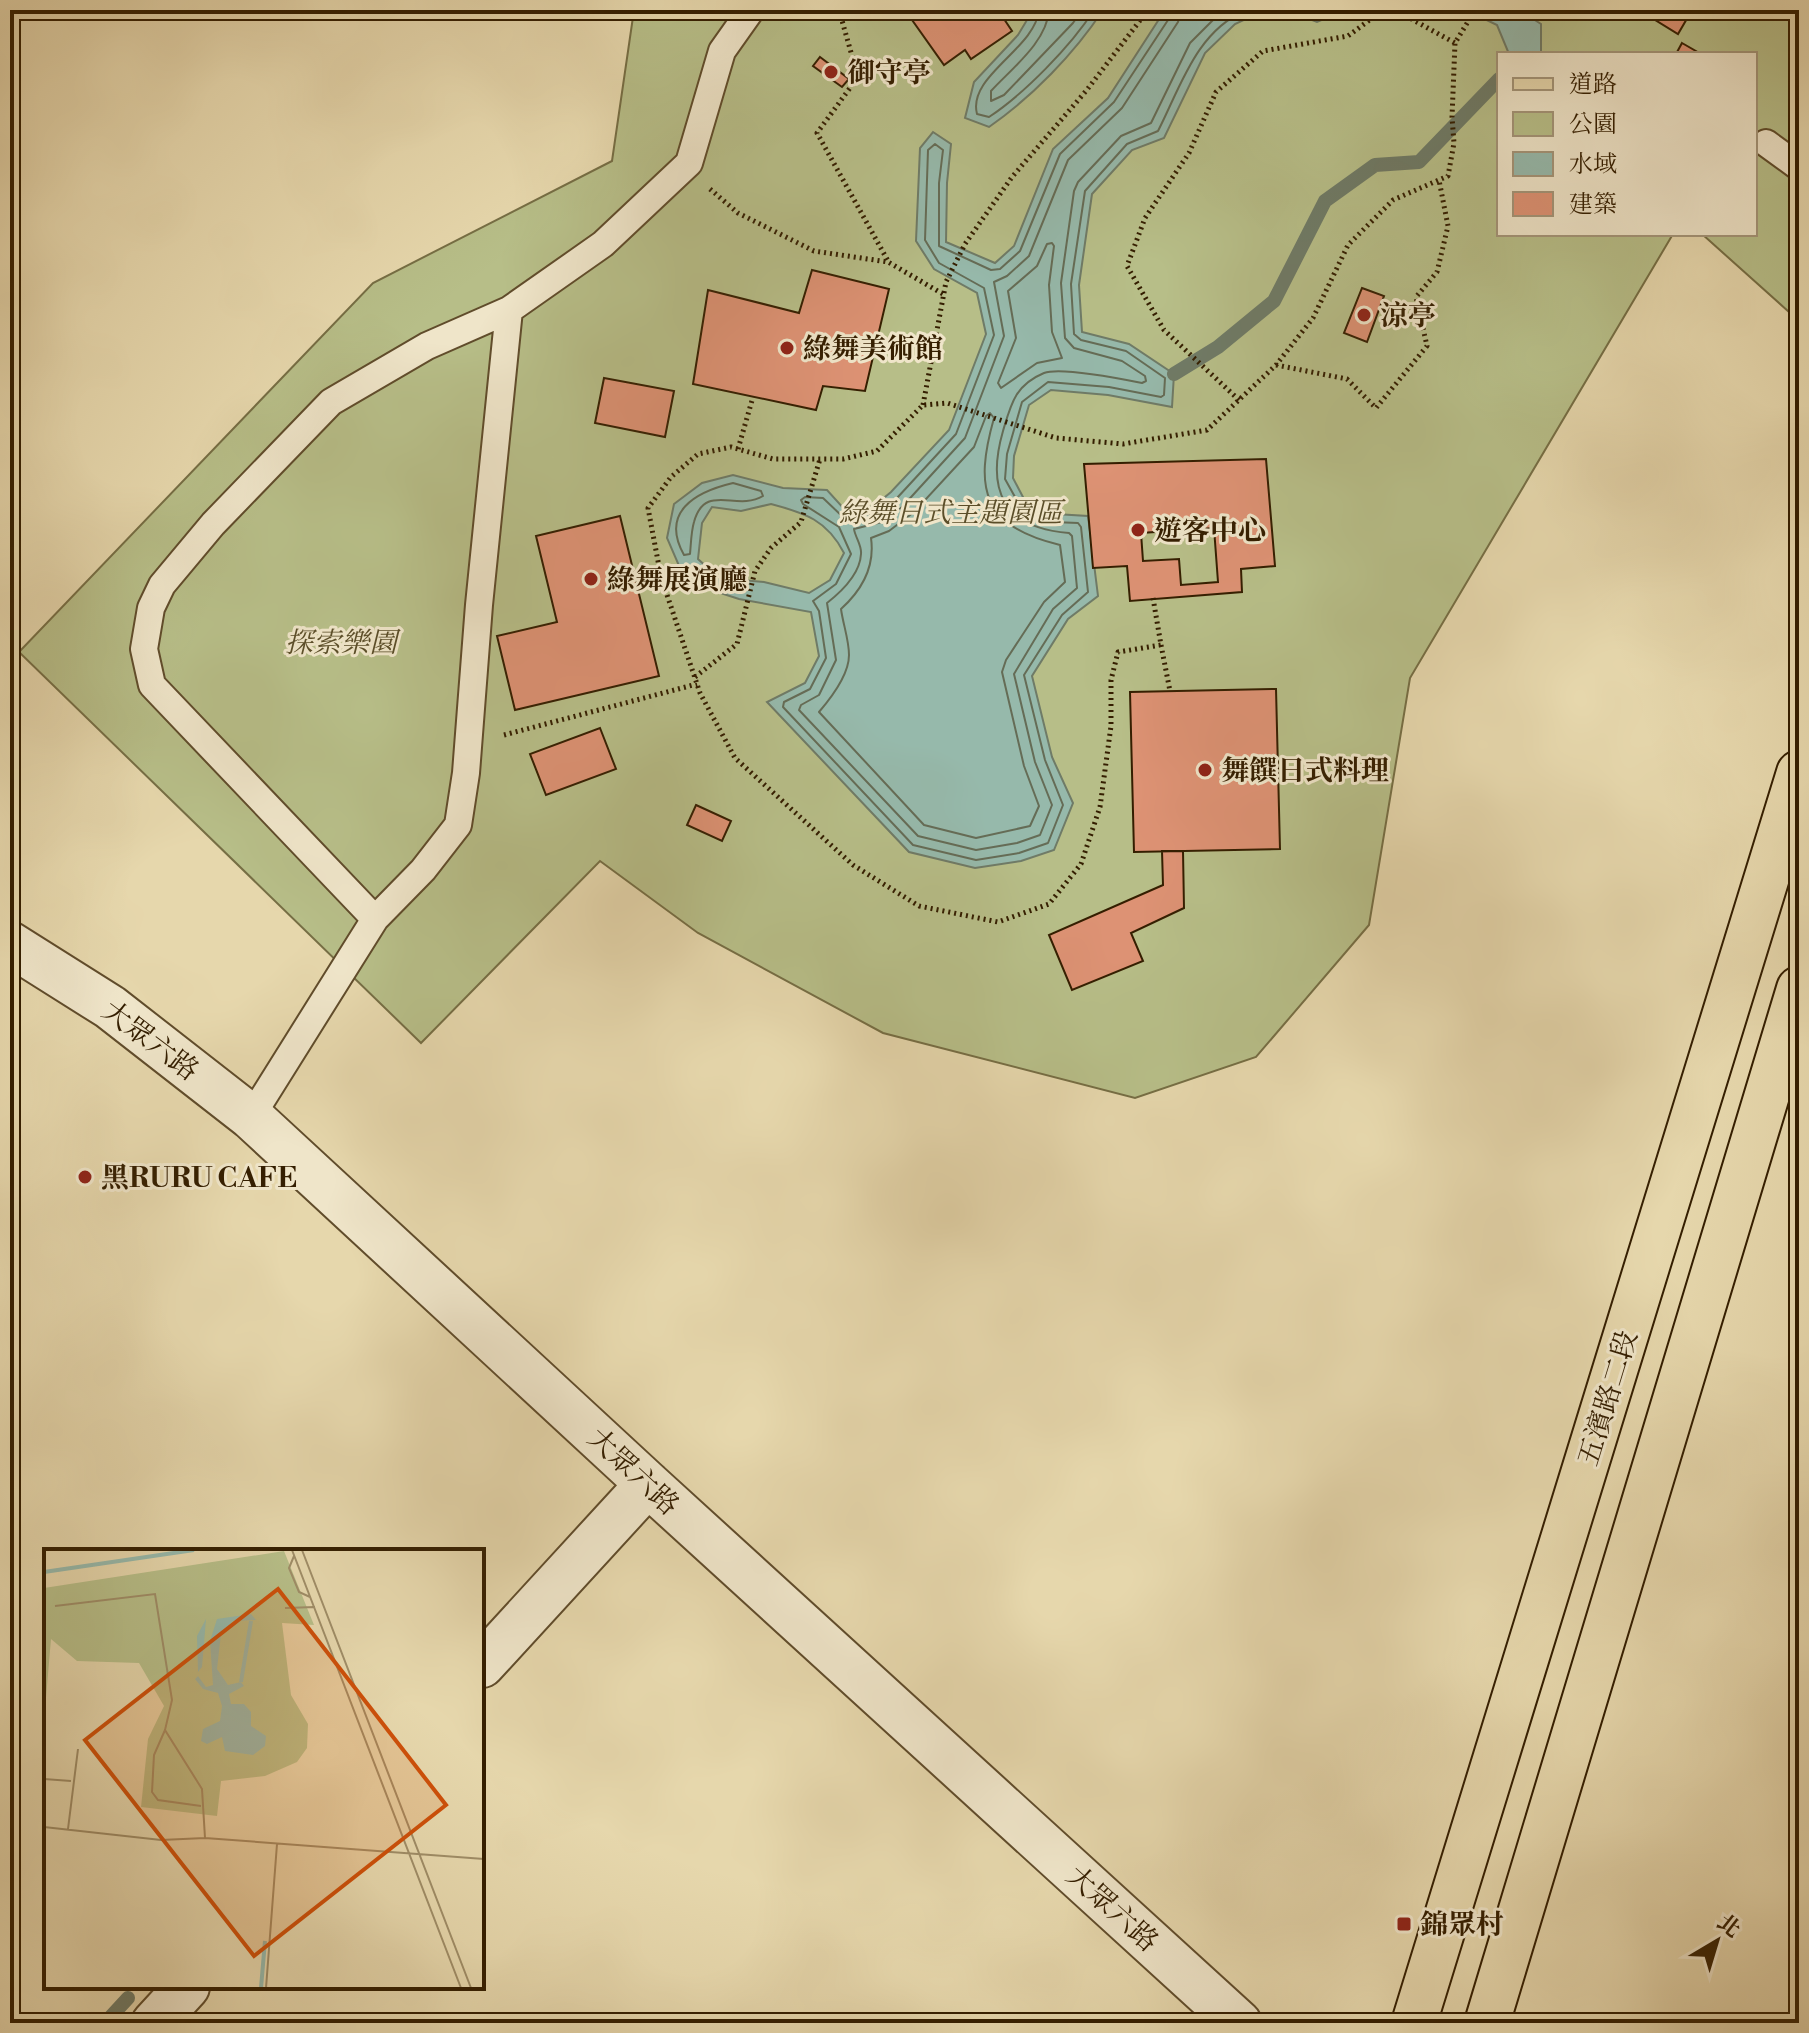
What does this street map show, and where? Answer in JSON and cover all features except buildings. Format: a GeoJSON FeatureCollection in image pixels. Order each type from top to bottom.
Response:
{"type":"FeatureCollection","features":[{"type":"Feature","properties":{"kind":"main road","name":"五濱路二段"},"geometry":{"type":"LineString","coordinates":[[1414,2023],[1799,773]]}},
{"type":"Feature","properties":{"kind":"main road"},"geometry":{"type":"LineString","coordinates":[[1487,2023],[1799,989]]}},
{"type":"Feature","properties":{"kind":"street","name":"大眾六路"},"geometry":{"type":"LineString","coordinates":[[10,944],[110,1007],[251,1117],[1239,2023]]}},
{"type":"Feature","properties":{"kind":"street"},"geometry":{"type":"LineString","coordinates":[[484,1663],[648,1484]]}},
{"type":"Feature","properties":{"kind":"street"},"geometry":{"type":"LineString","coordinates":[[154,2023],[185,1989]]}},
{"type":"Feature","properties":{"kind":"lane"},"geometry":{"type":"LineString","coordinates":[[375,919],[152,685],[144,649],[151,608],[162,585],[213,524],[331,402],[427,346],[509,310],[603,244],[685,168],[722,51],[751,10]]}},
{"type":"Feature","properties":{"kind":"lane"},"geometry":{"type":"LineString","coordinates":[[1766,143],[1799,167]]}},
{"type":"Feature","properties":{"kind":"lane"},"geometry":{"type":"LineString","coordinates":[[251,1117],[375,919],[423,870],[458,825],[509,310]]}},
{"type":"Feature","properties":{"kind":"path"},"geometry":{"type":"LineString","coordinates":[[839,10],[858,77],[817,133],[888,262]]}},
{"type":"Feature","properties":{"kind":"path"},"geometry":{"type":"LineString","coordinates":[[1148,10],[1086,91],[1012,177],[965,244],[946,282],[923,405],[877,451],[843,459],[773,459],[731,447],[698,454],[671,477],[648,508],[661,577],[696,680],[735,758],[853,865],[919,906],[998,922],[1049,904],[1081,864],[1100,807],[1111,726],[1111,680],[1118,652],[1161,645]]}},
{"type":"Feature","properties":{"kind":"path"},"geometry":{"type":"LineString","coordinates":[[1239,400],[1164,330],[1127,266],[1145,218],[1189,153],[1216,92],[1263,51],[1348,36],[1383,10]]}},
{"type":"Feature","properties":{"kind":"path"},"geometry":{"type":"LineString","coordinates":[[1395,10],[1455,43]]}},
{"type":"Feature","properties":{"kind":"path"},"geometry":{"type":"LineString","coordinates":[[923,405],[947,403],[1056,438],[1123,444],[1207,430],[1276,365],[1313,318],[1348,245],[1393,200],[1448,176],[1454,143],[1455,43],[1475,10]]}},
{"type":"Feature","properties":{"kind":"path"},"geometry":{"type":"LineString","coordinates":[[685,168],[738,213],[814,251],[888,262],[943,294]]}},
{"type":"Feature","properties":{"kind":"path"},"geometry":{"type":"LineString","coordinates":[[1276,365],[1347,379],[1376,408],[1427,346],[1416,297],[1437,272],[1448,226],[1439,180]]}},
{"type":"Feature","properties":{"kind":"path"},"geometry":{"type":"LineString","coordinates":[[738,449],[753,397]]}},
{"type":"Feature","properties":{"kind":"path"},"geometry":{"type":"LineString","coordinates":[[468,745],[696,680],[737,644],[755,571],[771,548],[801,522],[820,459]]}},
{"type":"Feature","properties":{"kind":"path"},"geometry":{"type":"LineString","coordinates":[[1153,598],[1170,691]]}},
{"type":"Feature","properties":{"kind":"green space","name":"綠舞日式主題園區"},"geometry":{"type":"Polygon","coordinates":[[[634,10],[1799,10],[1799,321],[1704,236],[1757,236],[1757,52],[1497,52],[1497,236],[1672,236],[1410,678],[1369,925],[1256,1057],[1135,1098],[883,1033],[698,933],[600,861],[421,1043],[19,652],[373,283],[612,161],[634,10]]]}},
{"type":"Feature","properties":{"kind":"water"},"geometry":{"type":"Polygon","coordinates":[[[1033,10],[1103,10],[1066,58],[1005,115],[989,127],[965,118],[974,82],[1018,35],[1033,10]]]}},
{"type":"Feature","properties":{"kind":"water"},"geometry":{"type":"Polygon","coordinates":[[[1165,10],[1265,10],[1235,24],[1205,53],[1164,138],[1132,150],[1092,194],[1079,285],[1082,332],[1129,344],[1174,374],[1172,407],[1108,395],[1051,390],[1029,405],[1014,456],[1013,478],[1024,499],[1055,514],[1088,516],[1098,596],[1068,619],[1032,676],[1052,757],[1073,803],[1054,850],[1021,861],[975,868],[909,852],[767,702],[805,683],[819,656],[811,612],[739,599],[686,582],[667,538],[674,504],[702,483],[733,475],[783,488],[827,490],[846,511],[874,506],[891,492],[949,430],[986,334],[977,293],[934,269],[916,241],[920,148],[933,132],[951,144],[946,242],[995,263],[1014,246],[1053,149],[1108,98],[1165,10]],[[771,504],[741,511],[712,507],[702,523],[698,559],[719,578],[764,582],[809,593],[830,580],[844,553],[822,525],[805,515],[771,504]]]}},
{"type":"Feature","properties":{"kind":"water"},"geometry":{"type":"Polygon","coordinates":[[[1286,10],[1345,10],[1317,22],[1286,10]]]}},
{"type":"Feature","properties":{"kind":"water"},"geometry":{"type":"Polygon","coordinates":[[[1466,10],[1519,10],[1541,24],[1541,52],[1508,52],[1497,25],[1466,10]]]}},
{"type":"Feature","properties":{"kind":"waterway"},"geometry":{"type":"LineString","coordinates":[[1174,374],[1218,347],[1274,301],[1325,201],[1375,165],[1419,162],[1497,81]]}},
{"type":"Feature","properties":{"kind":"waterway"},"geometry":{"type":"LineString","coordinates":[[105,2023],[128,1998]]}},
{"type":"Feature","properties":{"kind":"place","name":"御守亭"},"geometry":{"type":"Point","coordinates":[831,72]}},
{"type":"Feature","properties":{"kind":"place","name":"涼亭"},"geometry":{"type":"Point","coordinates":[1364,315]}},
{"type":"Feature","properties":{"kind":"place","name":"綠舞美術館"},"geometry":{"type":"Point","coordinates":[787,348]}},
{"type":"Feature","properties":{"kind":"place","name":"遊客中心"},"geometry":{"type":"Point","coordinates":[1138,530]}},
{"type":"Feature","properties":{"kind":"place","name":"綠舞展演廳"},"geometry":{"type":"Point","coordinates":[591,579]}},
{"type":"Feature","properties":{"kind":"place","name":"舞饌日式料理"},"geometry":{"type":"Point","coordinates":[1205,770]}},
{"type":"Feature","properties":{"kind":"place","name":"黑RURU CAFE"},"geometry":{"type":"Point","coordinates":[85,1177]}},
{"type":"Feature","properties":{"kind":"place","name":"錦眾村"},"geometry":{"type":"Point","coordinates":[1404,1924]}},
{"type":"Feature","properties":{"kind":"park label","name":"探索樂園"},"geometry":{"type":"Point","coordinates":[341,642]}}]}
